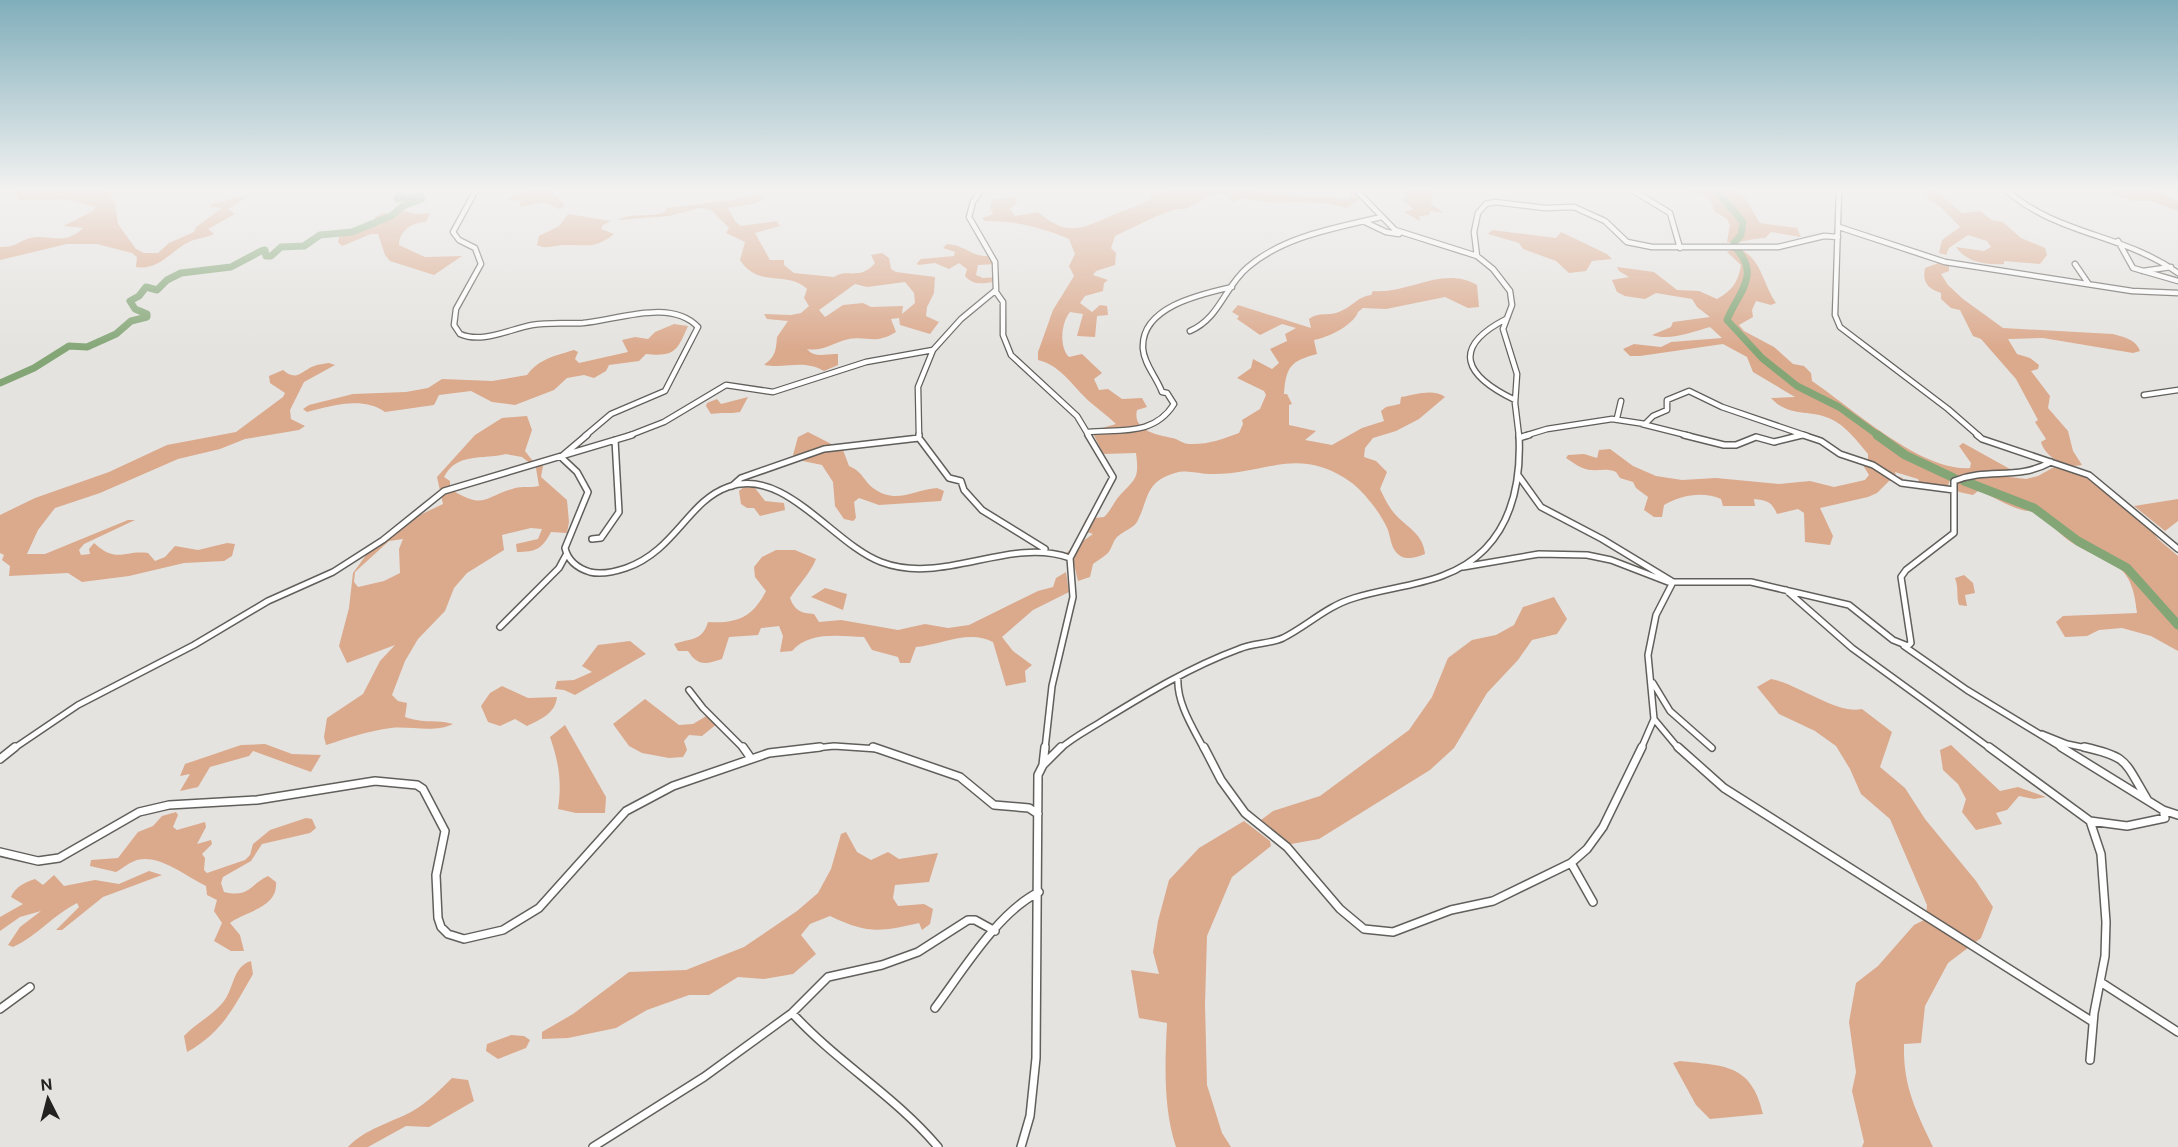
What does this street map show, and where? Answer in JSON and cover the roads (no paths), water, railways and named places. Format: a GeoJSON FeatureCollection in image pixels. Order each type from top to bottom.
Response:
{"type":"FeatureCollection","features":[{"type":"Feature","properties":{"kind":"street"},"geometry":{"type":"LineString","coordinates":[[466,244],[475,248],[481,264],[454,314],[454,327],[460,334],[479,336],[539,324],[587,323],[632,314],[681,316],[693,320],[698,327],[665,392],[611,414],[561,457]]}},
{"type":"Feature","properties":{"kind":"street"},"geometry":{"type":"LineString","coordinates":[[984,244],[995,262],[996,292],[1003,302],[1003,335],[1011,355],[1070,408],[1107,462],[1113,481],[1070,558],[1073,597],[1052,686],[1042,765],[1038,775],[1039,892],[1036,1067],[1030,1116],[1021,1147]]}},
{"type":"Feature","properties":{"kind":"street"},"geometry":{"type":"LineString","coordinates":[[1191,330],[1202,326],[1215,314],[1232,287],[1250,266],[1287,244]]}},
{"type":"Feature","properties":{"kind":"street"},"geometry":{"type":"LineString","coordinates":[[1440,244],[1462,249],[1477,256],[1493,269],[1510,291],[1512,305],[1506,319],[1504,333],[1517,374],[1515,400],[1519,438],[1515,498],[1507,518],[1485,549],[1462,567]]}},
{"type":"Feature","properties":{"kind":"street"},"geometry":{"type":"LineString","coordinates":[[1475,244],[1477,256]]}},
{"type":"Feature","properties":{"kind":"street"},"geometry":{"type":"LineString","coordinates":[[1637,244],[1680,248],[1727,244],[1778,247],[1793,244]]}},
{"type":"Feature","properties":{"kind":"street"},"geometry":{"type":"LineString","coordinates":[[1679,244],[1680,248]]}},
{"type":"Feature","properties":{"kind":"street"},"geometry":{"type":"LineString","coordinates":[[1838,244],[1834,315],[1840,327],[1942,404],[1982,439],[2089,474],[2178,549]]}},
{"type":"Feature","properties":{"kind":"street"},"geometry":{"type":"LineString","coordinates":[[1889,244],[1945,262],[2132,291],[2178,293]]}},
{"type":"Feature","properties":{"kind":"street"},"geometry":{"type":"LineString","coordinates":[[2119,244],[2133,268],[2178,281]]}},
{"type":"Feature","properties":{"kind":"street"},"geometry":{"type":"LineString","coordinates":[[2126,244],[2143,249],[2177,271]]}},
{"type":"Feature","properties":{"kind":"street"},"geometry":{"type":"LineString","coordinates":[[2075,264],[2088,283]]}},
{"type":"Feature","properties":{"kind":"street"},"geometry":{"type":"LineString","coordinates":[[2140,271],[2171,267]]}},
{"type":"Feature","properties":{"kind":"street"},"geometry":{"type":"LineString","coordinates":[[1088,432],[1144,430],[1169,412],[1174,404],[1167,393],[1162,392],[1145,358],[1143,333],[1152,321],[1174,307],[1197,296],[1232,287]]}},
{"type":"Feature","properties":{"kind":"street"},"geometry":{"type":"LineString","coordinates":[[996,292],[961,319],[933,350],[918,387],[921,424],[919,438],[949,478],[961,481],[971,501],[982,506],[987,514],[1045,549],[1070,558]]}},
{"type":"Feature","properties":{"kind":"street"},"geometry":{"type":"LineString","coordinates":[[1506,319],[1476,338],[1470,353],[1472,364],[1481,376],[1500,392],[1515,400]]}},
{"type":"Feature","properties":{"kind":"street"},"geometry":{"type":"LineString","coordinates":[[0,759],[78,705],[194,645],[268,601],[333,572],[383,540],[444,491],[561,457],[664,422],[728,385],[773,392],[857,365],[933,350]]}},
{"type":"Feature","properties":{"kind":"street"},"geometry":{"type":"LineString","coordinates":[[2144,395],[2178,390]]}},
{"type":"Feature","properties":{"kind":"street"},"geometry":{"type":"LineString","coordinates":[[1641,424],[1667,410],[1666,402],[1670,398],[1689,392],[1729,409],[1821,441],[1844,456],[1873,465],[1901,483],[1954,490]]}},
{"type":"Feature","properties":{"kind":"street"},"geometry":{"type":"LineString","coordinates":[[1617,418],[1621,401]]}},
{"type":"Feature","properties":{"kind":"street"},"geometry":{"type":"LineString","coordinates":[[1519,438],[1547,429],[1617,418],[1724,445],[1736,445],[1756,437],[1766,443],[1806,435]]}},
{"type":"Feature","properties":{"kind":"street"},"geometry":{"type":"LineString","coordinates":[[566,555],[577,566],[594,573],[617,571],[639,564],[669,543],[711,496],[732,486],[741,478],[818,450],[919,438]]}},
{"type":"Feature","properties":{"kind":"street"},"geometry":{"type":"LineString","coordinates":[[592,539],[601,538],[619,512],[615,440]]}},
{"type":"Feature","properties":{"kind":"street"},"geometry":{"type":"LineString","coordinates":[[500,627],[559,568],[566,555],[567,540],[589,494],[584,477],[561,457]]}},
{"type":"Feature","properties":{"kind":"street"},"geometry":{"type":"LineString","coordinates":[[1903,646],[1911,643],[1901,577],[1906,570],[1954,533],[1954,481],[1966,476],[1984,474],[2024,476],[2051,462]]}},
{"type":"Feature","properties":{"kind":"street"},"geometry":{"type":"LineString","coordinates":[[1518,474],[1542,507],[1602,539],[1673,582]]}},
{"type":"Feature","properties":{"kind":"street"},"geometry":{"type":"LineString","coordinates":[[732,486],[765,487],[788,497],[862,553],[894,565],[974,562],[1045,549]]}},
{"type":"Feature","properties":{"kind":"street"},"geometry":{"type":"LineString","coordinates":[[1042,765],[1064,745],[1178,676],[1221,654],[1253,643],[1281,639],[1321,613],[1353,598],[1421,584],[1462,567],[1539,554],[1587,555],[1611,560],[1659,580],[1673,582],[1737,580],[1784,588],[1849,605],[1956,684],[2163,810],[2178,814]]}},
{"type":"Feature","properties":{"kind":"street"},"geometry":{"type":"LineString","coordinates":[[1178,676],[1177,688],[1182,703],[1221,780],[1245,813],[1287,847],[1340,909],[1364,928],[1382,932],[1403,930],[1451,910],[1493,901],[1571,863],[1587,849],[1603,826],[1636,762],[1654,718],[1648,655],[1656,615],[1673,582]]}},
{"type":"Feature","properties":{"kind":"street"},"geometry":{"type":"LineString","coordinates":[[1784,588],[1860,654],[2025,771],[2090,821],[2140,825],[2165,818],[2163,810]]}},
{"type":"Feature","properties":{"kind":"street"},"geometry":{"type":"LineString","coordinates":[[1650,680],[1670,711],[1712,748]]}},
{"type":"Feature","properties":{"kind":"street"},"geometry":{"type":"LineString","coordinates":[[689,690],[703,708],[738,740],[750,757]]}},
{"type":"Feature","properties":{"kind":"street"},"geometry":{"type":"LineString","coordinates":[[1654,718],[1676,746],[1724,788],[1731,790],[1830,857],[2093,1022]]}},
{"type":"Feature","properties":{"kind":"street"},"geometry":{"type":"LineString","coordinates":[[2030,729],[2067,744],[2115,754],[2123,760],[2149,801]]}},
{"type":"Feature","properties":{"kind":"street"},"geometry":{"type":"LineString","coordinates":[[0,852],[38,861],[59,858],[139,812],[169,805],[257,800],[375,781],[417,785],[423,789],[427,803],[444,826],[435,892],[441,927],[456,938],[475,939],[503,930],[539,908],[626,811],[673,786],[750,757],[783,750],[843,746],[872,747],[960,777],[994,805],[1029,808],[1038,814]]}},
{"type":"Feature","properties":{"kind":"street"},"geometry":{"type":"LineString","coordinates":[[2090,821],[2101,854],[2105,945],[2102,983],[2093,1022],[2090,1060]]}},
{"type":"Feature","properties":{"kind":"street"},"geometry":{"type":"LineString","coordinates":[[1571,863],[1593,902]]}},
{"type":"Feature","properties":{"kind":"street"},"geometry":{"type":"LineString","coordinates":[[935,1008],[995,931],[1029,896],[1039,892]]}},
{"type":"Feature","properties":{"kind":"street"},"geometry":{"type":"LineString","coordinates":[[593,1147],[704,1077],[792,1013],[828,977],[882,965],[918,952],[939,940],[961,922],[975,920],[995,931]]}},
{"type":"Feature","properties":{"kind":"street"},"geometry":{"type":"LineString","coordinates":[[2102,983],[2178,1032]]}},
{"type":"Feature","properties":{"kind":"street"},"geometry":{"type":"LineString","coordinates":[[0,1009],[30,987]]}},
{"type":"Feature","properties":{"kind":"street"},"geometry":{"type":"LineString","coordinates":[[792,1013],[829,1053],[895,1100],[922,1125],[938,1147]]}},
{"type":"Feature","properties":{"kind":"waterway"},"geometry":{"type":"LineString","coordinates":[[0,383],[34,368],[69,346],[87,347],[116,334],[131,321],[147,317],[147,314],[135,309],[130,301],[139,296],[146,287],[157,290],[167,280],[181,273],[231,267],[261,251],[265,250],[266,256],[271,256],[281,247],[304,246],[308,244]]}},
{"type":"Feature","properties":{"kind":"waterway"},"geometry":{"type":"LineString","coordinates":[[1734,246],[1742,256],[1747,275],[1746,283],[1727,320],[1762,358],[1797,386],[1839,407],[1879,436]]}},
{"type":"Feature","properties":{"kind":"waterway"},"geometry":{"type":"LineString","coordinates":[[1877,435],[1905,455],[1954,478]]}},
{"type":"Feature","properties":{"kind":"waterway"},"geometry":{"type":"LineString","coordinates":[[1964,481],[2034,508],[2078,541],[2127,568],[2178,625]]}}]}
